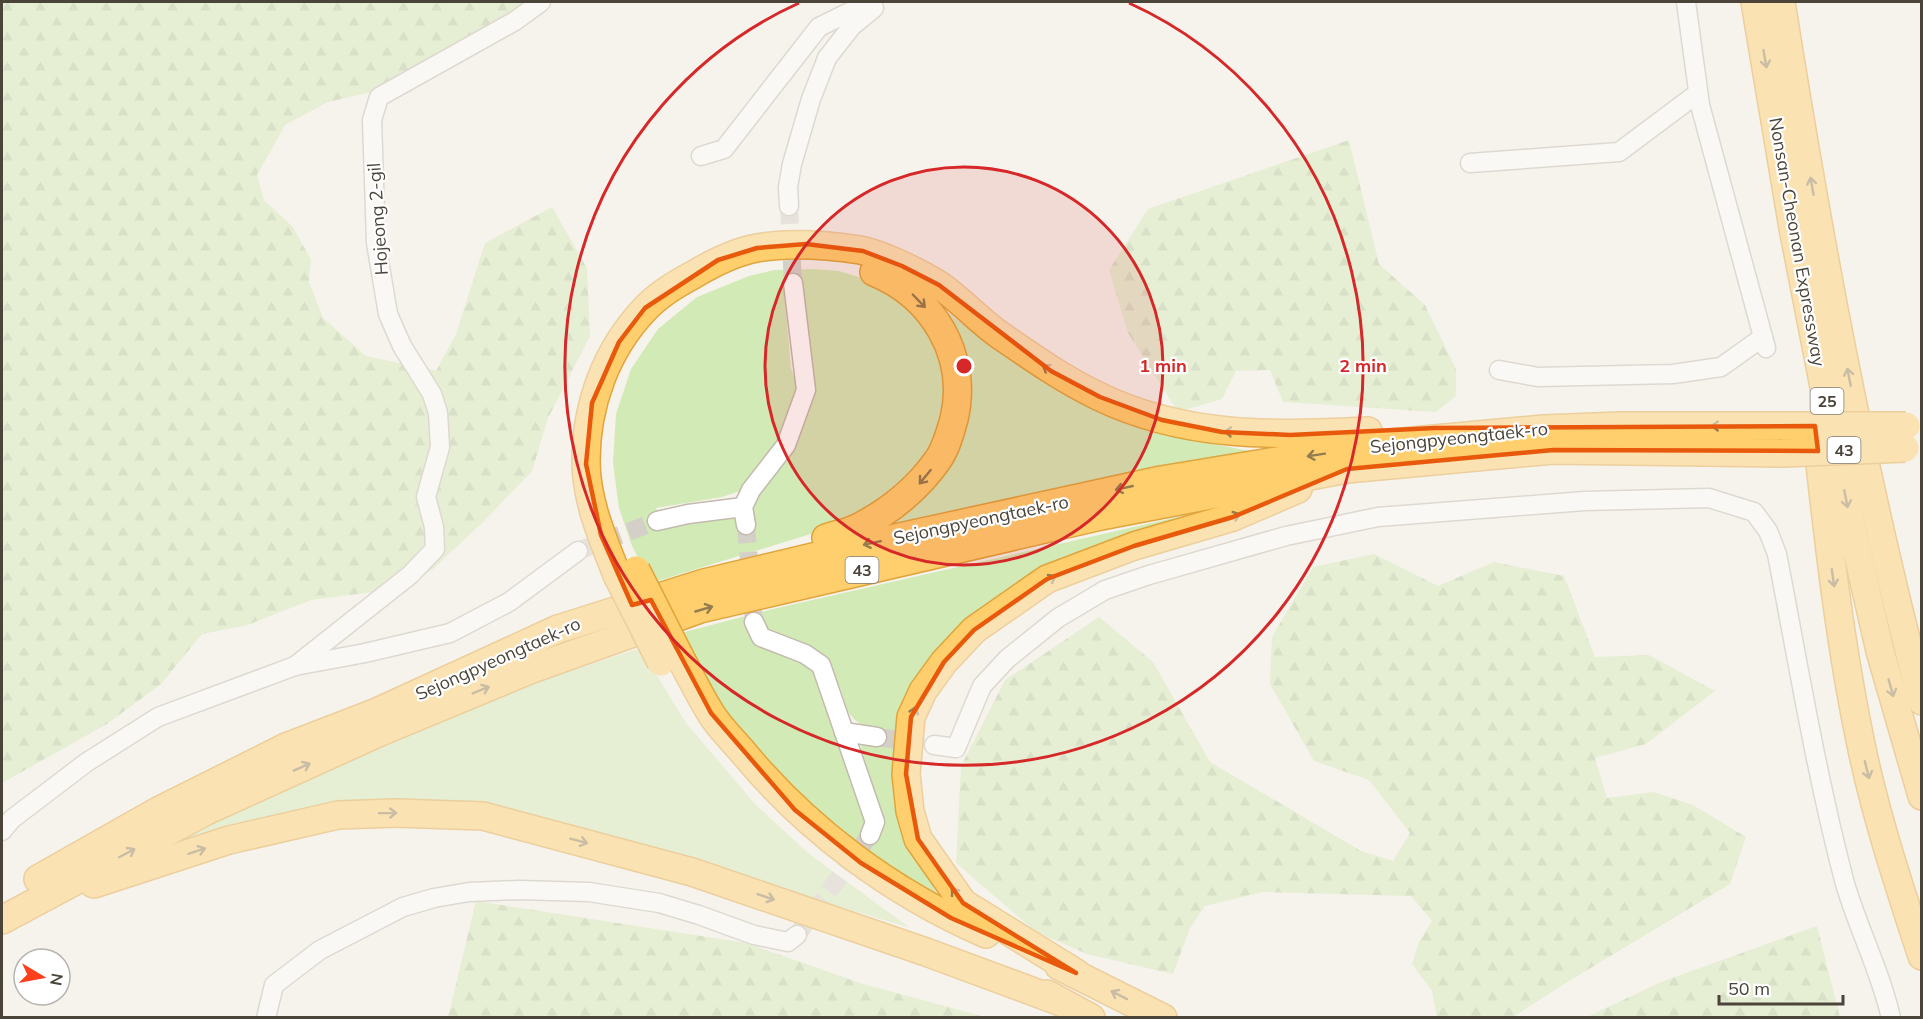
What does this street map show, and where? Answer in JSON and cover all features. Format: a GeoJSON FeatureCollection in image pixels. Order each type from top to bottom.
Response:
{"type":"FeatureCollection","features":[{"type":"Feature","properties":{"kind":"highway","name":"Nonsan-Cheonan Expressway"},"geometry":{"type":"LineString","coordinates":[[1755,2],[1793,228],[1853,531],[1880,651],[1922,796]]}},
{"type":"Feature","properties":{"kind":"highway","name":"Nonsan-Cheonan Expressway"},"geometry":{"type":"LineString","coordinates":[[1780,2],[1818,220],[1878,526],[1922,701]]}},
{"type":"Feature","properties":{"kind":"highway"},"geometry":{"type":"LineString","coordinates":[[1793,228],[1843,651],[1863,755],[1882,829],[1922,956]]}},
{"type":"Feature","properties":{"kind":"highway"},"geometry":{"type":"LineString","coordinates":[[1091,1017],[1061,1002],[854,876],[801,836],[752,786],[696,721],[670,658],[626,573],[598,526],[586,464],[587,427],[600,379],[619,342],[645,308],[674,285],[718,260],[757,248],[806,244],[863,251],[902,266],[939,285],[990,328],[1051,371],[1100,397],[1162,420],[1222,432],[1290,435],[1435,428],[1543,429]]}},
{"type":"Feature","properties":{"kind":"highway"},"geometry":{"type":"LineString","coordinates":[[626,573],[620,541],[608,501],[602,451],[604,422],[612,392],[626,359],[641,336],[666,311],[703,284],[763,261],[825,258],[857,264],[894,280],[918,299],[939,326],[952,352],[957,375],[957,407],[950,434],[939,460],[920,484],[860,527],[804,544],[704,583]]}},
{"type":"Feature","properties":{"kind":"highway","name":"Sejongpyeongtaek-ro"},"geometry":{"type":"LineString","coordinates":[[8,910],[158,811],[286,747],[377,712],[558,629],[704,583],[863,545],[1161,480],[1380,444],[1543,429],[1620,426],[1778,426],[1914,437]]}},
{"type":"Feature","properties":{"kind":"highway","name":"Sejongpyeongtaek-ro"},"geometry":{"type":"LineString","coordinates":[[8,910],[206,811],[378,733],[532,669],[700,609],[1090,518],[1347,469],[1553,450],[1783,453],[1914,437]]}},
{"type":"Feature","properties":{"kind":"highway"},"geometry":{"type":"LineString","coordinates":[[1076,973],[963,903],[918,839],[910,811],[906,774],[911,717],[923,691],[944,662],[974,630],[1047,579],[1134,546],[1233,517],[1347,469]]}},
{"type":"Feature","properties":{"kind":"highway"},"geometry":{"type":"LineString","coordinates":[[1878,526],[1922,654]]}},
{"type":"Feature","properties":{"kind":"highway"},"geometry":{"type":"LineString","coordinates":[[670,658],[711,713],[795,810],[853,856],[951,918],[1076,973],[1163,1017]]}},
{"type":"Feature","properties":{"kind":"highway"},"geometry":{"type":"LineString","coordinates":[[8,910],[229,840],[338,815],[396,813],[483,816],[692,872],[926,952],[1061,1002]]}},
{"type":"Feature","properties":{"kind":"street","name":"Hojeong 2-gil"},"geometry":{"type":"LineString","coordinates":[[295,666],[410,575],[435,549],[434,527],[426,497],[440,447],[438,413],[432,394],[402,346],[388,314],[376,243],[372,120],[379,96],[515,21],[541,2]]}},
{"type":"Feature","properties":{"kind":"street"},"geometry":{"type":"LineString","coordinates":[[701,156],[724,149],[819,27],[870,2]]}},
{"type":"Feature","properties":{"kind":"street"},"geometry":{"type":"LineString","coordinates":[[789,206],[788,187],[792,164],[811,99],[827,58],[852,26],[872,11],[878,2]]}},
{"type":"Feature","properties":{"kind":"street"},"geometry":{"type":"LineString","coordinates":[[1499,370],[1538,377],[1673,374],[1721,367],[1764,342],[1700,105],[1686,2]]}},
{"type":"Feature","properties":{"kind":"street"},"geometry":{"type":"LineString","coordinates":[[1470,162],[1619,152],[1698,93]]}},
{"type":"Feature","properties":{"kind":"street"},"geometry":{"type":"LineString","coordinates":[[657,521],[688,514],[744,516],[751,490],[786,446],[806,390],[793,283]]}},
{"type":"Feature","properties":{"kind":"street"},"geometry":{"type":"LineString","coordinates":[[934,745],[956,748],[982,686],[1006,659],[1031,639],[1058,618],[1106,590],[1149,575],[1286,536],[1378,517],[1585,501],[1709,498],[1732,504],[1754,512],[1768,531],[1778,554],[1815,752],[1845,882],[1885,989],[1891,1017]]}},
{"type":"Feature","properties":{"kind":"street"},"geometry":{"type":"LineString","coordinates":[[2,831],[12,819],[87,762],[158,717],[295,666],[450,633],[509,602],[578,551]]}},
{"type":"Feature","properties":{"kind":"street"},"geometry":{"type":"LineString","coordinates":[[754,622],[761,637],[805,654],[820,665],[875,822],[870,835]]}},
{"type":"Feature","properties":{"kind":"street"},"geometry":{"type":"LineString","coordinates":[[844,732],[877,737]]}},
{"type":"Feature","properties":{"kind":"street"},"geometry":{"type":"LineString","coordinates":[[266,1017],[274,985],[320,950],[394,911],[434,898],[469,892],[519,890],[589,892],[659,903],[754,935],[788,942],[797,934]]}},
{"type":"Feature","properties":{"kind":"highlighted area"},"geometry":{"type":"Polygon","coordinates":[[[806,244],[863,251],[902,266],[939,285],[1051,371],[1100,397],[1162,420],[1222,432],[1290,435],[1435,428],[1815,426],[1818,451],[1553,450],[1347,469],[1233,517],[1134,546],[1047,579],[974,630],[944,662],[911,717],[906,774],[918,839],[963,903],[1076,973],[951,918],[861,863],[795,810],[711,713],[651,600],[632,605],[601,535],[586,464],[592,403],[619,342],[645,308],[718,260],[757,248],[806,244]]]}},
{"type":"Feature","properties":{"kind":"green space"},"geometry":{"type":"Polygon","coordinates":[[[2,2],[536,2],[528,20],[433,78],[328,102],[285,125],[257,175],[264,200],[293,227],[311,260],[309,282],[323,318],[366,356],[436,371],[456,334],[485,243],[552,207],[587,268],[590,336],[548,418],[532,471],[433,569],[404,588],[311,600],[248,625],[202,634],[161,684],[107,724],[2,783],[2,2]]]}},
{"type":"Feature","properties":{"kind":"green space"},"geometry":{"type":"Polygon","coordinates":[[[1349,140],[1379,264],[1425,305],[1456,369],[1456,396],[1436,412],[1283,402],[1270,370],[1236,371],[1222,399],[1178,412],[1128,333],[1109,270],[1148,209],[1349,140]]]}},
{"type":"Feature","properties":{"kind":"green space"},"geometry":{"type":"Polygon","coordinates":[[[774,270],[839,271],[893,291],[918,311],[944,357],[946,421],[916,477],[856,520],[651,583],[632,546],[619,508],[613,463],[616,414],[631,369],[658,329],[697,297],[749,276],[774,270]],[[802,289],[784,291],[791,368],[798,389],[785,431],[743,490],[722,497],[656,508],[662,522],[730,513],[752,501],[814,393],[802,289]]]}},
{"type":"Feature","properties":{"kind":"green space"},"geometry":{"type":"Polygon","coordinates":[[[929,297],[957,320],[1058,391],[1164,435],[1250,451],[883,529],[960,443],[929,297]]]}},
{"type":"Feature","properties":{"kind":"green space"},"geometry":{"type":"Polygon","coordinates":[[[1226,506],[1071,561],[913,692],[917,855],[943,906],[873,861],[803,799],[725,712],[681,633],[773,609],[1226,506]],[[749,625],[802,658],[814,669],[865,812],[865,822],[861,830],[873,839],[860,753],[862,745],[869,742],[875,746],[877,731],[855,720],[846,706],[837,681],[826,666],[793,646],[749,625]]]}},
{"type":"Feature","properties":{"kind":"green space"},"geometry":{"type":"Polygon","coordinates":[[[1374,554],[1438,586],[1494,562],[1564,576],[1595,657],[1649,655],[1715,691],[1646,744],[1595,758],[1607,798],[1654,792],[1693,805],[1746,837],[1730,884],[1513,1017],[1437,1018],[1432,991],[1412,964],[1419,942],[1432,921],[1411,896],[1262,892],[1205,906],[1190,928],[1173,974],[1087,954],[1036,932],[956,863],[961,766],[1005,680],[1099,617],[1153,662],[1210,762],[1361,851],[1393,861],[1410,833],[1369,780],[1314,761],[1270,684],[1272,637],[1313,567],[1374,554]]]}},
{"type":"Feature","properties":{"kind":"green space"},"geometry":{"type":"Polygon","coordinates":[[[640,648],[686,723],[756,805],[808,853],[910,928],[553,820],[487,806],[338,801],[144,855],[265,795],[495,696],[640,648]]]}},
{"type":"Feature","properties":{"kind":"green space"},"geometry":{"type":"Polygon","coordinates":[[[476,901],[746,943],[863,984],[985,1017],[448,1017],[476,901]]]}},
{"type":"Feature","properties":{"kind":"green space"},"geometry":{"type":"Polygon","coordinates":[[[1817,926],[1840,1017],[1587,1017],[1661,982],[1817,926]]]}},
{"type":"Feature","properties":{"kind":"tunnel"},"geometry":{"type":"LineString","coordinates":[[789,206],[793,283]]}},
{"type":"Feature","properties":{"kind":"tunnel"},"geometry":{"type":"LineString","coordinates":[[578,551],[657,521]]}},
{"type":"Feature","properties":{"kind":"tunnel"},"geometry":{"type":"LineString","coordinates":[[746,525],[754,622]]}},
{"type":"Feature","properties":{"kind":"tunnel"},"geometry":{"type":"LineString","coordinates":[[877,737],[934,745]]}},
{"type":"Feature","properties":{"kind":"tunnel"},"geometry":{"type":"LineString","coordinates":[[797,935],[870,835]]}}]}
